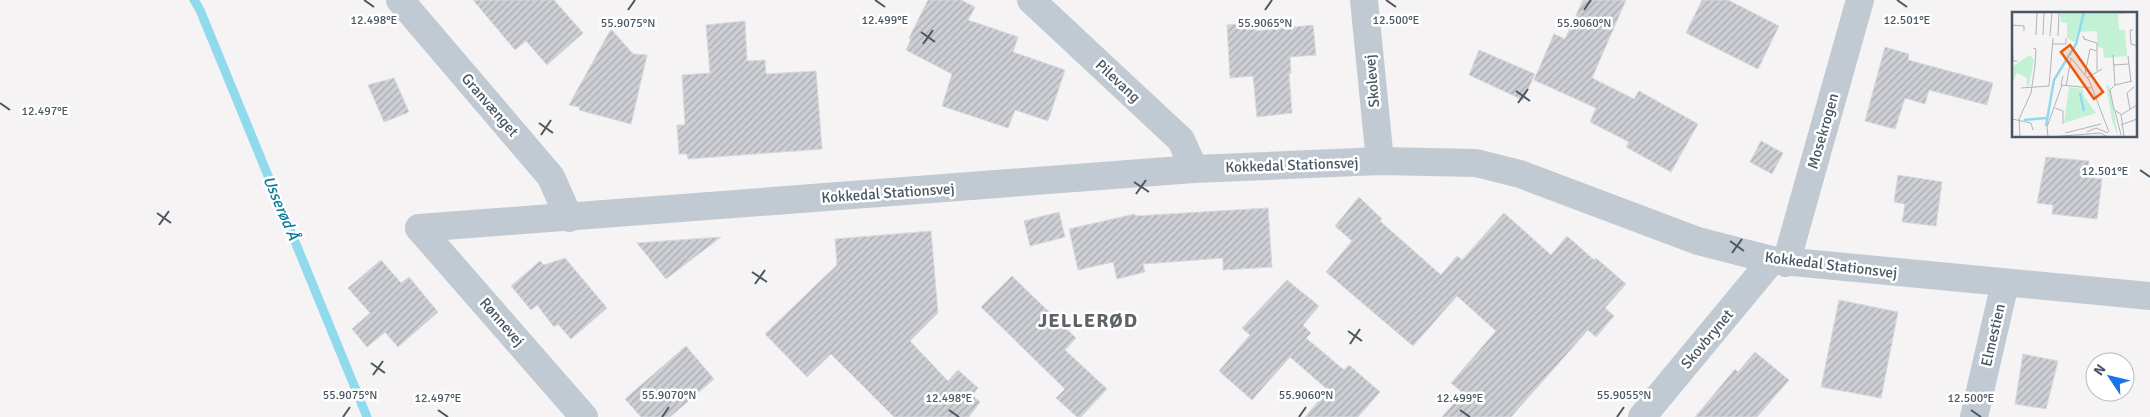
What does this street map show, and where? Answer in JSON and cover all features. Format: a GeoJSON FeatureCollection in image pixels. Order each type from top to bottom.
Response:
{"type":"FeatureCollection","features":[{"type":"Feature","properties":{"kind":"street","name":"Granvænget"},"geometry":{"type":"LineString","coordinates":[[400,0],[551,177],[569,218]]}},
{"type":"Feature","properties":{"kind":"street","name":"Pilevang"},"geometry":{"type":"LineString","coordinates":[[1032,0],[1181,140],[1194,169]]}},
{"type":"Feature","properties":{"kind":"street","name":"Skolevej"},"geometry":{"type":"LineString","coordinates":[[1364,0],[1380,161]]}},
{"type":"Feature","properties":{"kind":"street","name":"Mosekrogen"},"geometry":{"type":"LineString","coordinates":[[1779,262],[1860,0]]}},
{"type":"Feature","properties":{"kind":"street","name":"Kokkedal Stationsvej"},"geometry":{"type":"LineString","coordinates":[[419,228],[1194,169],[1380,161],[1476,163],[1520,174],[1698,241],[1779,262],[2150,296]]}},
{"type":"Feature","properties":{"kind":"street","name":"Rønnevej"},"geometry":{"type":"LineString","coordinates":[[419,228],[584,417]]}},
{"type":"Feature","properties":{"kind":"street","name":"Skovbrynet"},"geometry":{"type":"LineString","coordinates":[[1642,417],[1779,262]]}},
{"type":"Feature","properties":{"kind":"street","name":"Elmestien"},"geometry":{"type":"LineString","coordinates":[[1974,417],[2005,283]]}},
{"type":"Feature","properties":{"kind":"building"},"geometry":{"type":"Polygon","coordinates":[[[473,0],[554,0],[583,33],[547,65],[526,41],[515,50],[473,0]]]}},
{"type":"Feature","properties":{"kind":"building"},"geometry":{"type":"Polygon","coordinates":[[[928,0],[961,0],[975,7],[968,20],[1018,37],[1013,52],[1065,70],[1048,121],[1015,110],[1008,128],[942,106],[952,74],[906,50],[911,39],[909,38],[928,0]]]}},
{"type":"Feature","properties":{"kind":"building"},"geometry":{"type":"Polygon","coordinates":[[[1583,0],[1626,0],[1592,78],[1634,99],[1639,91],[1698,124],[1671,172],[1626,147],[1629,142],[1590,122],[1596,108],[1534,80],[1554,34],[1565,39],[1583,0]]]}},
{"type":"Feature","properties":{"kind":"building"},"geometry":{"type":"Polygon","coordinates":[[[1702,0],[1728,0],[1779,26],[1758,69],[1686,33],[1702,0]]]}},
{"type":"Feature","properties":{"kind":"building"},"geometry":{"type":"Polygon","coordinates":[[[745,21],[747,61],[765,60],[766,74],[816,71],[822,149],[688,159],[687,154],[679,154],[677,125],[685,125],[682,75],[710,73],[706,25],[745,21]]]}},
{"type":"Feature","properties":{"kind":"building"},"geometry":{"type":"Polygon","coordinates":[[[1255,23],[1256,31],[1313,25],[1316,55],[1290,57],[1291,73],[1289,74],[1292,113],[1257,117],[1253,76],[1230,78],[1227,25],[1255,23]]]}},
{"type":"Feature","properties":{"kind":"building"},"geometry":{"type":"Polygon","coordinates":[[[611,29],[633,54],[647,55],[631,124],[579,110],[580,107],[569,105],[611,29]]]}},
{"type":"Feature","properties":{"kind":"building"},"geometry":{"type":"Polygon","coordinates":[[[1885,47],[1909,54],[1908,60],[1993,83],[1987,105],[1929,90],[1925,104],[1905,98],[1895,129],[1865,121],[1885,47]]]}},
{"type":"Feature","properties":{"kind":"building"},"geometry":{"type":"Polygon","coordinates":[[[1479,50],[1535,74],[1523,100],[1469,75],[1479,50]]]}},
{"type":"Feature","properties":{"kind":"building"},"geometry":{"type":"Polygon","coordinates":[[[394,78],[409,112],[384,122],[368,85],[394,78]]]}},
{"type":"Feature","properties":{"kind":"building"},"geometry":{"type":"Polygon","coordinates":[[[1761,141],[1783,153],[1772,174],[1750,162],[1761,141]]]}},
{"type":"Feature","properties":{"kind":"building"},"geometry":{"type":"Polygon","coordinates":[[[2046,157],[2089,161],[2087,177],[2102,179],[2097,219],[2052,214],[2053,205],[2037,203],[2046,157]]]}},
{"type":"Feature","properties":{"kind":"building"},"geometry":{"type":"Polygon","coordinates":[[[1898,175],[1942,182],[1936,226],[1902,222],[1905,204],[1894,202],[1898,175]]]}},
{"type":"Feature","properties":{"kind":"building"},"geometry":{"type":"Polygon","coordinates":[[[1359,197],[1382,219],[1380,221],[1441,275],[1457,256],[1462,260],[1504,213],[1551,255],[1567,236],[1594,260],[1596,258],[1626,284],[1605,308],[1614,316],[1596,337],[1588,330],[1511,417],[1442,417],[1463,393],[1451,383],[1496,331],[1457,296],[1413,346],[1326,272],[1352,241],[1335,226],[1359,197]]]}},
{"type":"Feature","properties":{"kind":"building"},"geometry":{"type":"Polygon","coordinates":[[[1268,208],[1272,267],[1223,270],[1223,258],[1143,264],[1145,272],[1117,279],[1113,262],[1078,270],[1069,229],[1135,214],[1135,216],[1268,208]]]}},
{"type":"Feature","properties":{"kind":"building"},"geometry":{"type":"Polygon","coordinates":[[[1059,212],[1065,237],[1030,246],[1024,221],[1059,212]]]}},
{"type":"Feature","properties":{"kind":"building"},"geometry":{"type":"Polygon","coordinates":[[[931,231],[938,313],[910,341],[948,381],[958,370],[978,388],[972,395],[980,402],[969,417],[894,417],[831,354],[807,377],[765,334],[837,265],[835,239],[931,231]]]}},
{"type":"Feature","properties":{"kind":"building"},"geometry":{"type":"Polygon","coordinates":[[[721,237],[666,279],[637,243],[721,237]]]}},
{"type":"Feature","properties":{"kind":"building"},"geometry":{"type":"Polygon","coordinates":[[[565,258],[607,308],[571,339],[558,324],[554,327],[537,305],[531,310],[511,286],[540,261],[544,265],[565,258]]]}},
{"type":"Feature","properties":{"kind":"building"},"geometry":{"type":"Polygon","coordinates":[[[381,260],[401,283],[409,277],[438,312],[398,347],[385,332],[367,347],[352,329],[370,313],[348,288],[381,260]]]}},
{"type":"Feature","properties":{"kind":"building"},"geometry":{"type":"Polygon","coordinates":[[[1012,276],[1076,338],[1065,350],[1107,389],[1081,417],[1077,417],[1056,398],[1065,389],[981,307],[1012,276]]]}},
{"type":"Feature","properties":{"kind":"building"},"geometry":{"type":"Polygon","coordinates":[[[1287,280],[1319,306],[1303,325],[1311,333],[1306,338],[1344,370],[1349,365],[1380,392],[1358,417],[1305,417],[1328,390],[1290,357],[1252,400],[1219,371],[1250,335],[1242,328],[1287,280]]]}},
{"type":"Feature","properties":{"kind":"building"},"geometry":{"type":"Polygon","coordinates":[[[1839,300],[1898,312],[1881,398],[1821,387],[1839,300]]]}},
{"type":"Feature","properties":{"kind":"building"},"geometry":{"type":"Polygon","coordinates":[[[686,346],[714,379],[670,417],[641,417],[625,399],[686,346]]]}},
{"type":"Feature","properties":{"kind":"building"},"geometry":{"type":"Polygon","coordinates":[[[1755,352],[1789,380],[1757,417],[1695,417],[1735,369],[1738,372],[1755,352]]]}},
{"type":"Feature","properties":{"kind":"building"},"geometry":{"type":"Polygon","coordinates":[[[2023,354],[2058,361],[2046,409],[2015,404],[2023,354]]]}},
{"type":"Feature","properties":{"kind":"waterway","name":"Usserød Å"},"geometry":{"type":"LineString","coordinates":[[194,0],[200,10],[367,417]]}},
{"type":"Feature","properties":{"kind":"district","name":"JELLERØD"},"geometry":{"type":"Point","coordinates":[1088,320]}}]}
